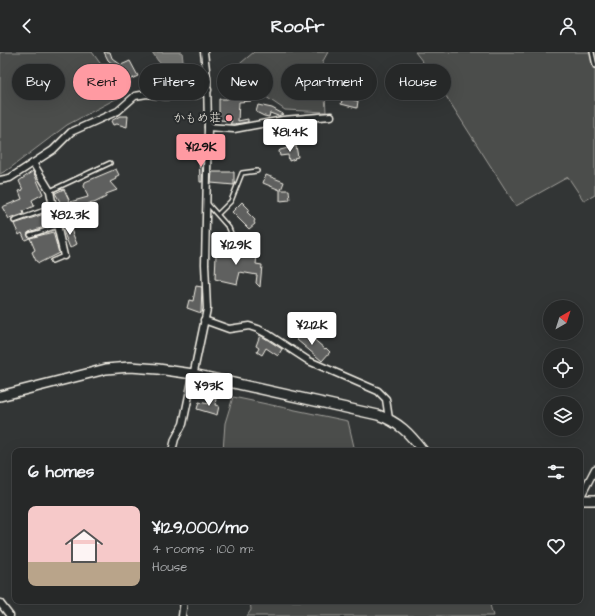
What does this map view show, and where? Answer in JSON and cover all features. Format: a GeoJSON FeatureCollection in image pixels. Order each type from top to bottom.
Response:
{"type":"FeatureCollection","features":[{"type":"Feature","properties":{"kind":"street"},"geometry":{"type":"LineString","coordinates":[[204,52],[205,64]]}},
{"type":"Feature","properties":{"kind":"street"},"geometry":{"type":"LineString","coordinates":[[0,180],[10,178],[53,150],[71,132],[118,111],[135,96],[139,95]]}},
{"type":"Feature","properties":{"kind":"street"},"geometry":{"type":"LineString","coordinates":[[173,448],[175,439],[183,424],[206,309],[208,100]]}},
{"type":"Feature","properties":{"kind":"street"},"geometry":{"type":"LineString","coordinates":[[208,127],[234,129],[284,120],[331,116]]}},
{"type":"Feature","properties":{"kind":"street"},"geometry":{"type":"LineString","coordinates":[[33,163],[50,191],[64,256]]}},
{"type":"Feature","properties":{"kind":"street"},"geometry":{"type":"LineString","coordinates":[[204,320],[229,329],[249,326],[258,329],[269,334],[308,362],[378,391],[386,399],[388,419]]}},
{"type":"Feature","properties":{"kind":"street"},"geometry":{"type":"LineString","coordinates":[[0,396],[106,369],[130,367],[158,368],[193,374],[378,415],[403,428],[420,448]]}},
{"type":"Feature","properties":{"kind":"street"},"geometry":{"type":"LineString","coordinates":[[583,493],[595,469]]}},
{"type":"Feature","properties":{"kind":"street"},"geometry":{"type":"LineString","coordinates":[[583,499],[595,500]]}},
{"type":"Feature","properties":{"kind":"street"},"geometry":{"type":"LineString","coordinates":[[0,603],[10,616]]}},
{"type":"Feature","properties":{"kind":"street"},"geometry":{"type":"LineString","coordinates":[[182,616],[184,604]]}},
{"type":"Feature","properties":{"kind":"lane"},"geometry":{"type":"LineString","coordinates":[[592,52],[595,66]]}},
{"type":"Feature","properties":{"kind":"lane"},"geometry":{"type":"LineString","coordinates":[[50,191],[110,163]]}},
{"type":"Feature","properties":{"kind":"lane"},"geometry":{"type":"LineString","coordinates":[[218,214],[231,201],[242,173],[257,172]]}},
{"type":"Feature","properties":{"kind":"lane"},"geometry":{"type":"LineString","coordinates":[[207,203],[230,228],[235,244]]}},
{"type":"Feature","properties":{"kind":"lane"},"geometry":{"type":"LineString","coordinates":[[30,235],[58,227],[82,213],[89,206]]}},
{"type":"Feature","properties":{"kind":"lane"},"geometry":{"type":"LineString","coordinates":[[14,221],[53,207]]}},
{"type":"Feature","properties":{"kind":"lane"},"geometry":{"type":"LineString","coordinates":[[52,261],[64,256]]}},
{"type":"Feature","properties":{"kind":"shaded area"},"geometry":{"type":"Polygon","coordinates":[[[0,52],[92,52],[101,64],[73,64],[73,100],[114,100],[67,125],[9,169],[0,174],[0,52]]]}},
{"type":"Feature","properties":{"kind":"shaded area"},"geometry":{"type":"Polygon","coordinates":[[[152,52],[182,52],[183,64],[162,64],[152,52]]]}},
{"type":"Feature","properties":{"kind":"shaded area"},"geometry":{"type":"Polygon","coordinates":[[[254,52],[328,52],[323,61],[323,64],[281,64],[281,100],[325,100],[326,112],[285,110],[271,100],[273,100],[273,64],[240,64],[254,52]]]}},
{"type":"Feature","properties":{"kind":"shaded area"},"geometry":{"type":"Polygon","coordinates":[[[415,52],[595,52],[595,195],[584,201],[568,177],[516,206],[448,100],[451,100],[451,64],[424,64],[415,52]]]}},
{"type":"Feature","properties":{"kind":"shaded area"},"geometry":{"type":"Polygon","coordinates":[[[233,397],[348,421],[354,448],[223,448],[225,423],[233,397]]]}},
{"type":"Feature","properties":{"kind":"shaded area"},"geometry":{"type":"Polygon","coordinates":[[[250,604],[490,604],[493,616],[247,616],[251,610],[250,604]]]}},
{"type":"Feature","properties":{"kind":"building"},"geometry":{"type":"Polygon","coordinates":[[[104,52],[110,52],[112,58],[120,64],[112,64],[108,60],[104,52]]]}},
{"type":"Feature","properties":{"kind":"building"},"geometry":{"type":"Polygon","coordinates":[[[130,61],[138,76],[131,79],[131,64],[123,64],[130,61]]]}},
{"type":"Feature","properties":{"kind":"building"},"geometry":{"type":"Polygon","coordinates":[[[219,100],[251,100],[239,102],[238,121],[248,119],[248,122],[230,124],[232,121],[219,120],[219,100]]]}},
{"type":"Feature","properties":{"kind":"building"},"geometry":{"type":"Polygon","coordinates":[[[342,100],[358,101],[357,108],[341,104],[342,100]]]}},
{"type":"Feature","properties":{"kind":"building"},"geometry":{"type":"Polygon","coordinates":[[[258,105],[272,108],[283,114],[278,116],[270,113],[269,117],[264,116],[256,112],[258,105]]]}},
{"type":"Feature","properties":{"kind":"building"},"geometry":{"type":"Polygon","coordinates":[[[120,116],[128,116],[127,127],[117,124],[113,125],[111,121],[120,116]]]}},
{"type":"Feature","properties":{"kind":"building"},"geometry":{"type":"Polygon","coordinates":[[[296,146],[298,157],[294,158],[295,159],[289,161],[288,155],[280,156],[280,150],[296,146]]]}},
{"type":"Feature","properties":{"kind":"building"},"geometry":{"type":"Polygon","coordinates":[[[203,155],[202,182],[200,182],[199,157],[202,157],[203,155]]]}},
{"type":"Feature","properties":{"kind":"building"},"geometry":{"type":"Polygon","coordinates":[[[116,169],[119,175],[115,177],[116,179],[110,182],[117,190],[106,194],[106,197],[94,203],[87,204],[69,217],[55,193],[64,189],[70,202],[88,197],[84,186],[85,182],[116,169]]]}},
{"type":"Feature","properties":{"kind":"building"},"geometry":{"type":"Polygon","coordinates":[[[33,171],[43,194],[32,200],[34,206],[23,211],[24,214],[9,219],[2,207],[22,199],[19,191],[23,190],[19,181],[33,171]]]}},
{"type":"Feature","properties":{"kind":"building"},"geometry":{"type":"Polygon","coordinates":[[[212,172],[234,172],[234,185],[211,183],[212,172]]]}},
{"type":"Feature","properties":{"kind":"building"},"geometry":{"type":"Polygon","coordinates":[[[266,175],[284,182],[281,190],[289,190],[290,200],[280,201],[280,190],[263,183],[266,175]]]}},
{"type":"Feature","properties":{"kind":"building"},"geometry":{"type":"Polygon","coordinates":[[[242,202],[250,210],[247,212],[255,220],[255,224],[249,229],[232,212],[242,202]]]}},
{"type":"Feature","properties":{"kind":"building"},"geometry":{"type":"Polygon","coordinates":[[[47,213],[50,225],[29,232],[27,235],[30,238],[25,240],[22,233],[19,235],[14,224],[47,213]]]}},
{"type":"Feature","properties":{"kind":"building"},"geometry":{"type":"Polygon","coordinates":[[[69,225],[77,244],[70,248],[62,228],[69,225]]]}},
{"type":"Feature","properties":{"kind":"building"},"geometry":{"type":"Polygon","coordinates":[[[53,232],[59,253],[39,263],[36,261],[32,252],[35,250],[30,238],[53,232]]]}},
{"type":"Feature","properties":{"kind":"building"},"geometry":{"type":"Polygon","coordinates":[[[238,244],[239,252],[257,256],[256,264],[262,265],[260,287],[256,283],[257,275],[240,272],[237,284],[215,279],[216,255],[232,248],[231,245],[236,247],[238,244]]]}},
{"type":"Feature","properties":{"kind":"building"},"geometry":{"type":"Polygon","coordinates":[[[196,286],[202,287],[201,313],[187,308],[189,300],[193,301],[196,286]]]}},
{"type":"Feature","properties":{"kind":"building"},"geometry":{"type":"Polygon","coordinates":[[[297,330],[308,339],[310,336],[330,352],[322,361],[297,340],[298,339],[293,334],[297,330]]]}},
{"type":"Feature","properties":{"kind":"building"},"geometry":{"type":"Polygon","coordinates":[[[260,335],[282,349],[278,356],[266,348],[262,355],[257,352],[259,348],[256,346],[260,335]]]}},
{"type":"Feature","properties":{"kind":"building"},"geometry":{"type":"Polygon","coordinates":[[[210,398],[216,399],[215,405],[219,406],[217,415],[197,409],[199,402],[209,404],[210,398]]]}},
{"type":"Feature","properties":{"kind":"place","name":"かもめ荘"},"geometry":{"type":"Point","coordinates":[229,118]}}]}
